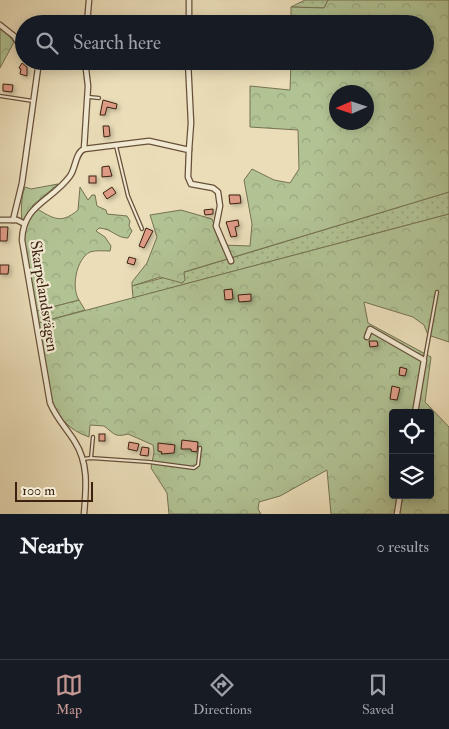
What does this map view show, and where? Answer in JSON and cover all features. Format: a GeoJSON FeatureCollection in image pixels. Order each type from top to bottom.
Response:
{"type":"FeatureCollection","features":[{"type":"Feature","properties":{"kind":"street"},"geometry":{"type":"LineString","coordinates":[[88,15],[89,0]]}},
{"type":"Feature","properties":{"kind":"street"},"geometry":{"type":"LineString","coordinates":[[188,15],[189,0]]}},
{"type":"Feature","properties":{"kind":"street"},"geometry":{"type":"LineString","coordinates":[[0,25],[15,38]]}},
{"type":"Feature","properties":{"kind":"street"},"geometry":{"type":"LineString","coordinates":[[13,220],[22,183],[38,70]]}},
{"type":"Feature","properties":{"kind":"street","name":"Skarpelandsvägen"},"geometry":{"type":"LineString","coordinates":[[84,514],[83,459],[76,444],[56,416],[50,403],[23,254],[23,223],[32,211],[66,182],[72,173],[79,153],[84,149],[85,70]]}},
{"type":"Feature","properties":{"kind":"street"},"geometry":{"type":"LineString","coordinates":[[188,70],[191,123],[188,177],[191,184],[213,188],[218,192],[220,206],[216,226],[231,261]]}},
{"type":"Feature","properties":{"kind":"street"},"geometry":{"type":"LineString","coordinates":[[84,149],[149,141],[189,150]]}},
{"type":"Feature","properties":{"kind":"street"},"geometry":{"type":"LineString","coordinates":[[0,220],[13,220],[23,223]]}},
{"type":"Feature","properties":{"kind":"street"},"geometry":{"type":"LineString","coordinates":[[367,337],[370,329],[424,360],[416,409]]}},
{"type":"Feature","properties":{"kind":"street"},"geometry":{"type":"LineString","coordinates":[[397,514],[399,499]]}},
{"type":"Feature","properties":{"kind":"lane"},"geometry":{"type":"LineString","coordinates":[[0,96],[33,101]]}},
{"type":"Feature","properties":{"kind":"lane"},"geometry":{"type":"LineString","coordinates":[[86,97],[99,98]]}},
{"type":"Feature","properties":{"kind":"lane"},"geometry":{"type":"LineString","coordinates":[[115,145],[128,196],[142,229]]}},
{"type":"Feature","properties":{"kind":"lane"},"geometry":{"type":"LineString","coordinates":[[424,360],[438,292]]}},
{"type":"Feature","properties":{"kind":"lane"},"geometry":{"type":"LineString","coordinates":[[91,458],[94,437]]}},
{"type":"Feature","properties":{"kind":"lane"},"geometry":{"type":"LineString","coordinates":[[83,459],[149,462],[194,468],[198,465],[200,448]]}},
{"type":"Feature","properties":{"kind":"green space"},"geometry":{"type":"Polygon","coordinates":[[[305,0],[328,0],[324,8],[291,7],[305,0]]]}},
{"type":"Feature","properties":{"kind":"green space"},"geometry":{"type":"Polygon","coordinates":[[[328,0],[449,0],[449,192],[184,272],[185,280],[182,283],[160,277],[132,286],[132,282],[147,263],[157,237],[150,215],[181,210],[212,219],[222,245],[250,246],[252,224],[244,180],[252,169],[274,180],[290,183],[299,169],[298,130],[250,127],[250,86],[290,90],[291,70],[434,70],[434,15],[291,15],[291,7],[324,8],[328,0]]]}},
{"type":"Feature","properties":{"kind":"green space"},"geometry":{"type":"Polygon","coordinates":[[[0,27],[4,29],[14,42],[0,68],[0,27]]]}},
{"type":"Feature","properties":{"kind":"green space"},"geometry":{"type":"Polygon","coordinates":[[[58,184],[32,206],[55,218],[66,218],[78,210],[80,187],[88,200],[92,195],[95,195],[97,206],[106,210],[107,214],[127,216],[132,231],[128,238],[120,237],[108,230],[99,228],[96,231],[105,237],[111,246],[110,251],[90,252],[81,261],[75,281],[79,300],[36,311],[24,248],[21,213],[22,198],[25,187],[31,189],[58,184]]]}},
{"type":"Feature","properties":{"kind":"green space"},"geometry":{"type":"Polygon","coordinates":[[[449,192],[449,214],[133,298],[132,286],[185,272],[449,192]]]}},
{"type":"Feature","properties":{"kind":"green space"},"geometry":{"type":"Polygon","coordinates":[[[449,214],[449,342],[428,335],[424,325],[413,317],[364,302],[368,323],[431,357],[425,402],[432,409],[389,409],[389,499],[434,499],[434,411],[449,427],[449,514],[331,514],[327,470],[280,496],[259,502],[258,509],[261,514],[169,514],[167,493],[151,468],[154,452],[153,445],[128,434],[117,435],[104,426],[90,425],[89,437],[82,434],[65,422],[50,398],[38,323],[449,214]]]}},
{"type":"Feature","properties":{"kind":"green space"},"geometry":{"type":"Polygon","coordinates":[[[79,300],[85,310],[38,323],[36,311],[79,300]]]}},
{"type":"Feature","properties":{"kind":"building"},"geometry":{"type":"Polygon","coordinates":[[[21,70],[27,70],[27,76],[20,74],[21,70]]]}},
{"type":"Feature","properties":{"kind":"building"},"geometry":{"type":"Polygon","coordinates":[[[3,84],[13,85],[12,92],[3,91],[3,84]]]}},
{"type":"Feature","properties":{"kind":"building"},"geometry":{"type":"Polygon","coordinates":[[[103,100],[117,104],[116,109],[107,107],[105,115],[100,115],[103,100]]]}},
{"type":"Feature","properties":{"kind":"building"},"geometry":{"type":"Polygon","coordinates":[[[103,126],[109,126],[110,136],[104,137],[103,126]]]}},
{"type":"Feature","properties":{"kind":"building"},"geometry":{"type":"Polygon","coordinates":[[[109,166],[112,176],[102,177],[102,167],[109,166]]]}},
{"type":"Feature","properties":{"kind":"building"},"geometry":{"type":"Polygon","coordinates":[[[89,176],[96,176],[96,183],[89,183],[89,176]]]}},
{"type":"Feature","properties":{"kind":"building"},"geometry":{"type":"Polygon","coordinates":[[[112,187],[116,193],[107,199],[103,193],[112,187]]]}},
{"type":"Feature","properties":{"kind":"building"},"geometry":{"type":"Polygon","coordinates":[[[229,195],[240,195],[241,203],[230,204],[229,195]]]}},
{"type":"Feature","properties":{"kind":"building"},"geometry":{"type":"Polygon","coordinates":[[[213,209],[213,214],[205,215],[204,210],[213,209]]]}},
{"type":"Feature","properties":{"kind":"building"},"geometry":{"type":"Polygon","coordinates":[[[238,220],[239,226],[235,227],[237,236],[231,237],[226,222],[238,220]]]}},
{"type":"Feature","properties":{"kind":"building"},"geometry":{"type":"Polygon","coordinates":[[[0,227],[8,227],[7,241],[0,241],[0,227]]]}},
{"type":"Feature","properties":{"kind":"building"},"geometry":{"type":"Polygon","coordinates":[[[146,228],[153,231],[144,248],[139,246],[146,228]]]}},
{"type":"Feature","properties":{"kind":"building"},"geometry":{"type":"Polygon","coordinates":[[[129,257],[136,259],[134,265],[127,263],[129,257]]]}},
{"type":"Feature","properties":{"kind":"building"},"geometry":{"type":"Polygon","coordinates":[[[0,265],[9,265],[8,274],[0,274],[0,265]]]}},
{"type":"Feature","properties":{"kind":"building"},"geometry":{"type":"Polygon","coordinates":[[[232,289],[233,299],[225,300],[224,290],[232,289]]]}},
{"type":"Feature","properties":{"kind":"building"},"geometry":{"type":"Polygon","coordinates":[[[251,294],[251,301],[239,302],[238,295],[251,294]]]}},
{"type":"Feature","properties":{"kind":"building"},"geometry":{"type":"Polygon","coordinates":[[[369,341],[377,341],[378,346],[370,347],[369,341]]]}},
{"type":"Feature","properties":{"kind":"building"},"geometry":{"type":"Polygon","coordinates":[[[400,367],[407,369],[405,376],[399,375],[400,367]]]}},
{"type":"Feature","properties":{"kind":"building"},"geometry":{"type":"Polygon","coordinates":[[[392,386],[400,388],[397,400],[390,399],[392,386]]]}},
{"type":"Feature","properties":{"kind":"building"},"geometry":{"type":"Polygon","coordinates":[[[99,434],[105,434],[105,441],[99,441],[99,434]]]}},
{"type":"Feature","properties":{"kind":"building"},"geometry":{"type":"Polygon","coordinates":[[[182,440],[198,442],[197,452],[191,451],[191,449],[181,449],[182,440]]]}},
{"type":"Feature","properties":{"kind":"building"},"geometry":{"type":"Polygon","coordinates":[[[129,442],[139,444],[137,451],[128,449],[129,442]]]}},
{"type":"Feature","properties":{"kind":"building"},"geometry":{"type":"Polygon","coordinates":[[[158,443],[175,445],[174,453],[161,454],[162,452],[158,451],[158,443]]]}},
{"type":"Feature","properties":{"kind":"building"},"geometry":{"type":"Polygon","coordinates":[[[142,447],[149,448],[148,456],[140,455],[142,447]]]}}]}
